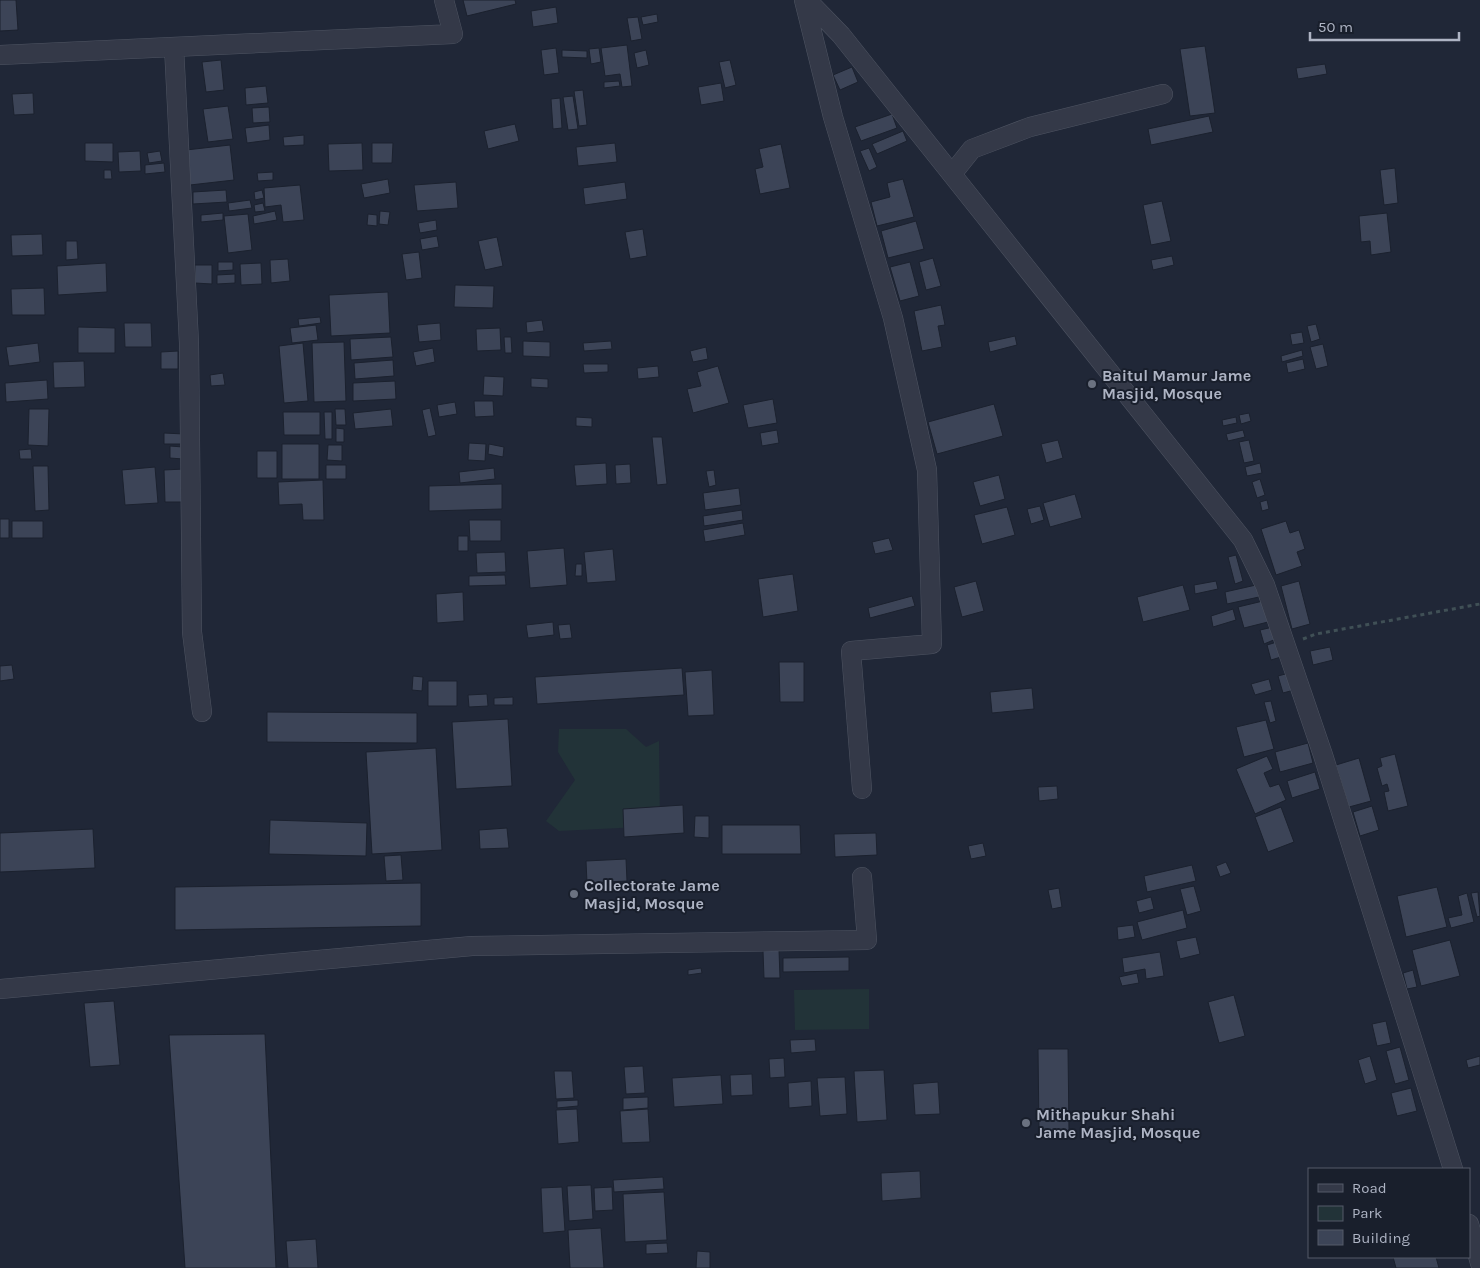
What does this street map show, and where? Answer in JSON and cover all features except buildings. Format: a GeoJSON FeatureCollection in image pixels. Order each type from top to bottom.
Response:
{"type":"FeatureCollection","features":[{"type":"Feature","properties":{"kind":"street"},"geometry":{"type":"LineString","coordinates":[[0,55],[453,34],[444,0]]}},
{"type":"Feature","properties":{"kind":"street"},"geometry":{"type":"LineString","coordinates":[[806,0],[841,35],[1243,540],[1265,585],[1344,818],[1453,1168]]}},
{"type":"Feature","properties":{"kind":"street"},"geometry":{"type":"LineString","coordinates":[[806,0],[833,117],[893,318],[927,470],[932,644],[851,651],[862,789]]}},
{"type":"Feature","properties":{"kind":"street"},"geometry":{"type":"LineString","coordinates":[[174,47],[189,343],[192,632],[202,712]]}},
{"type":"Feature","properties":{"kind":"street"},"geometry":{"type":"LineString","coordinates":[[952,174],[972,149],[1005,136],[1030,127],[1164,94]]}},
{"type":"Feature","properties":{"kind":"street"},"geometry":{"type":"LineString","coordinates":[[0,989],[472,946],[867,940],[862,877]]}},
{"type":"Feature","properties":{"kind":"street"},"geometry":{"type":"LineString","coordinates":[[1470,1228],[1480,1263]]}},
{"type":"Feature","properties":{"kind":"path"},"geometry":{"type":"LineString","coordinates":[[1286,646],[1316,634],[1480,604]]}},
{"type":"Feature","properties":{"kind":"green space"},"geometry":{"type":"Polygon","coordinates":[[[559,729],[626,729],[646,747],[659,741],[660,826],[559,831],[546,821],[575,780],[558,752],[559,729]]]}},
{"type":"Feature","properties":{"kind":"green space"},"geometry":{"type":"Polygon","coordinates":[[[869,989],[869,1029],[795,1030],[794,990],[869,989]]]}},
{"type":"Feature","properties":{"kind":"place","name":"Baitul Mamur Jame Masjid, Mosque"},"geometry":{"type":"Point","coordinates":[1092,384]}},
{"type":"Feature","properties":{"kind":"place","name":"Collectorate Jame Masjid, Mosque"},"geometry":{"type":"Point","coordinates":[574,894]}},
{"type":"Feature","properties":{"kind":"place","name":"Mithapukur Shahi Jame Masjid, Mosque"},"geometry":{"type":"Point","coordinates":[1026,1123]}}]}
